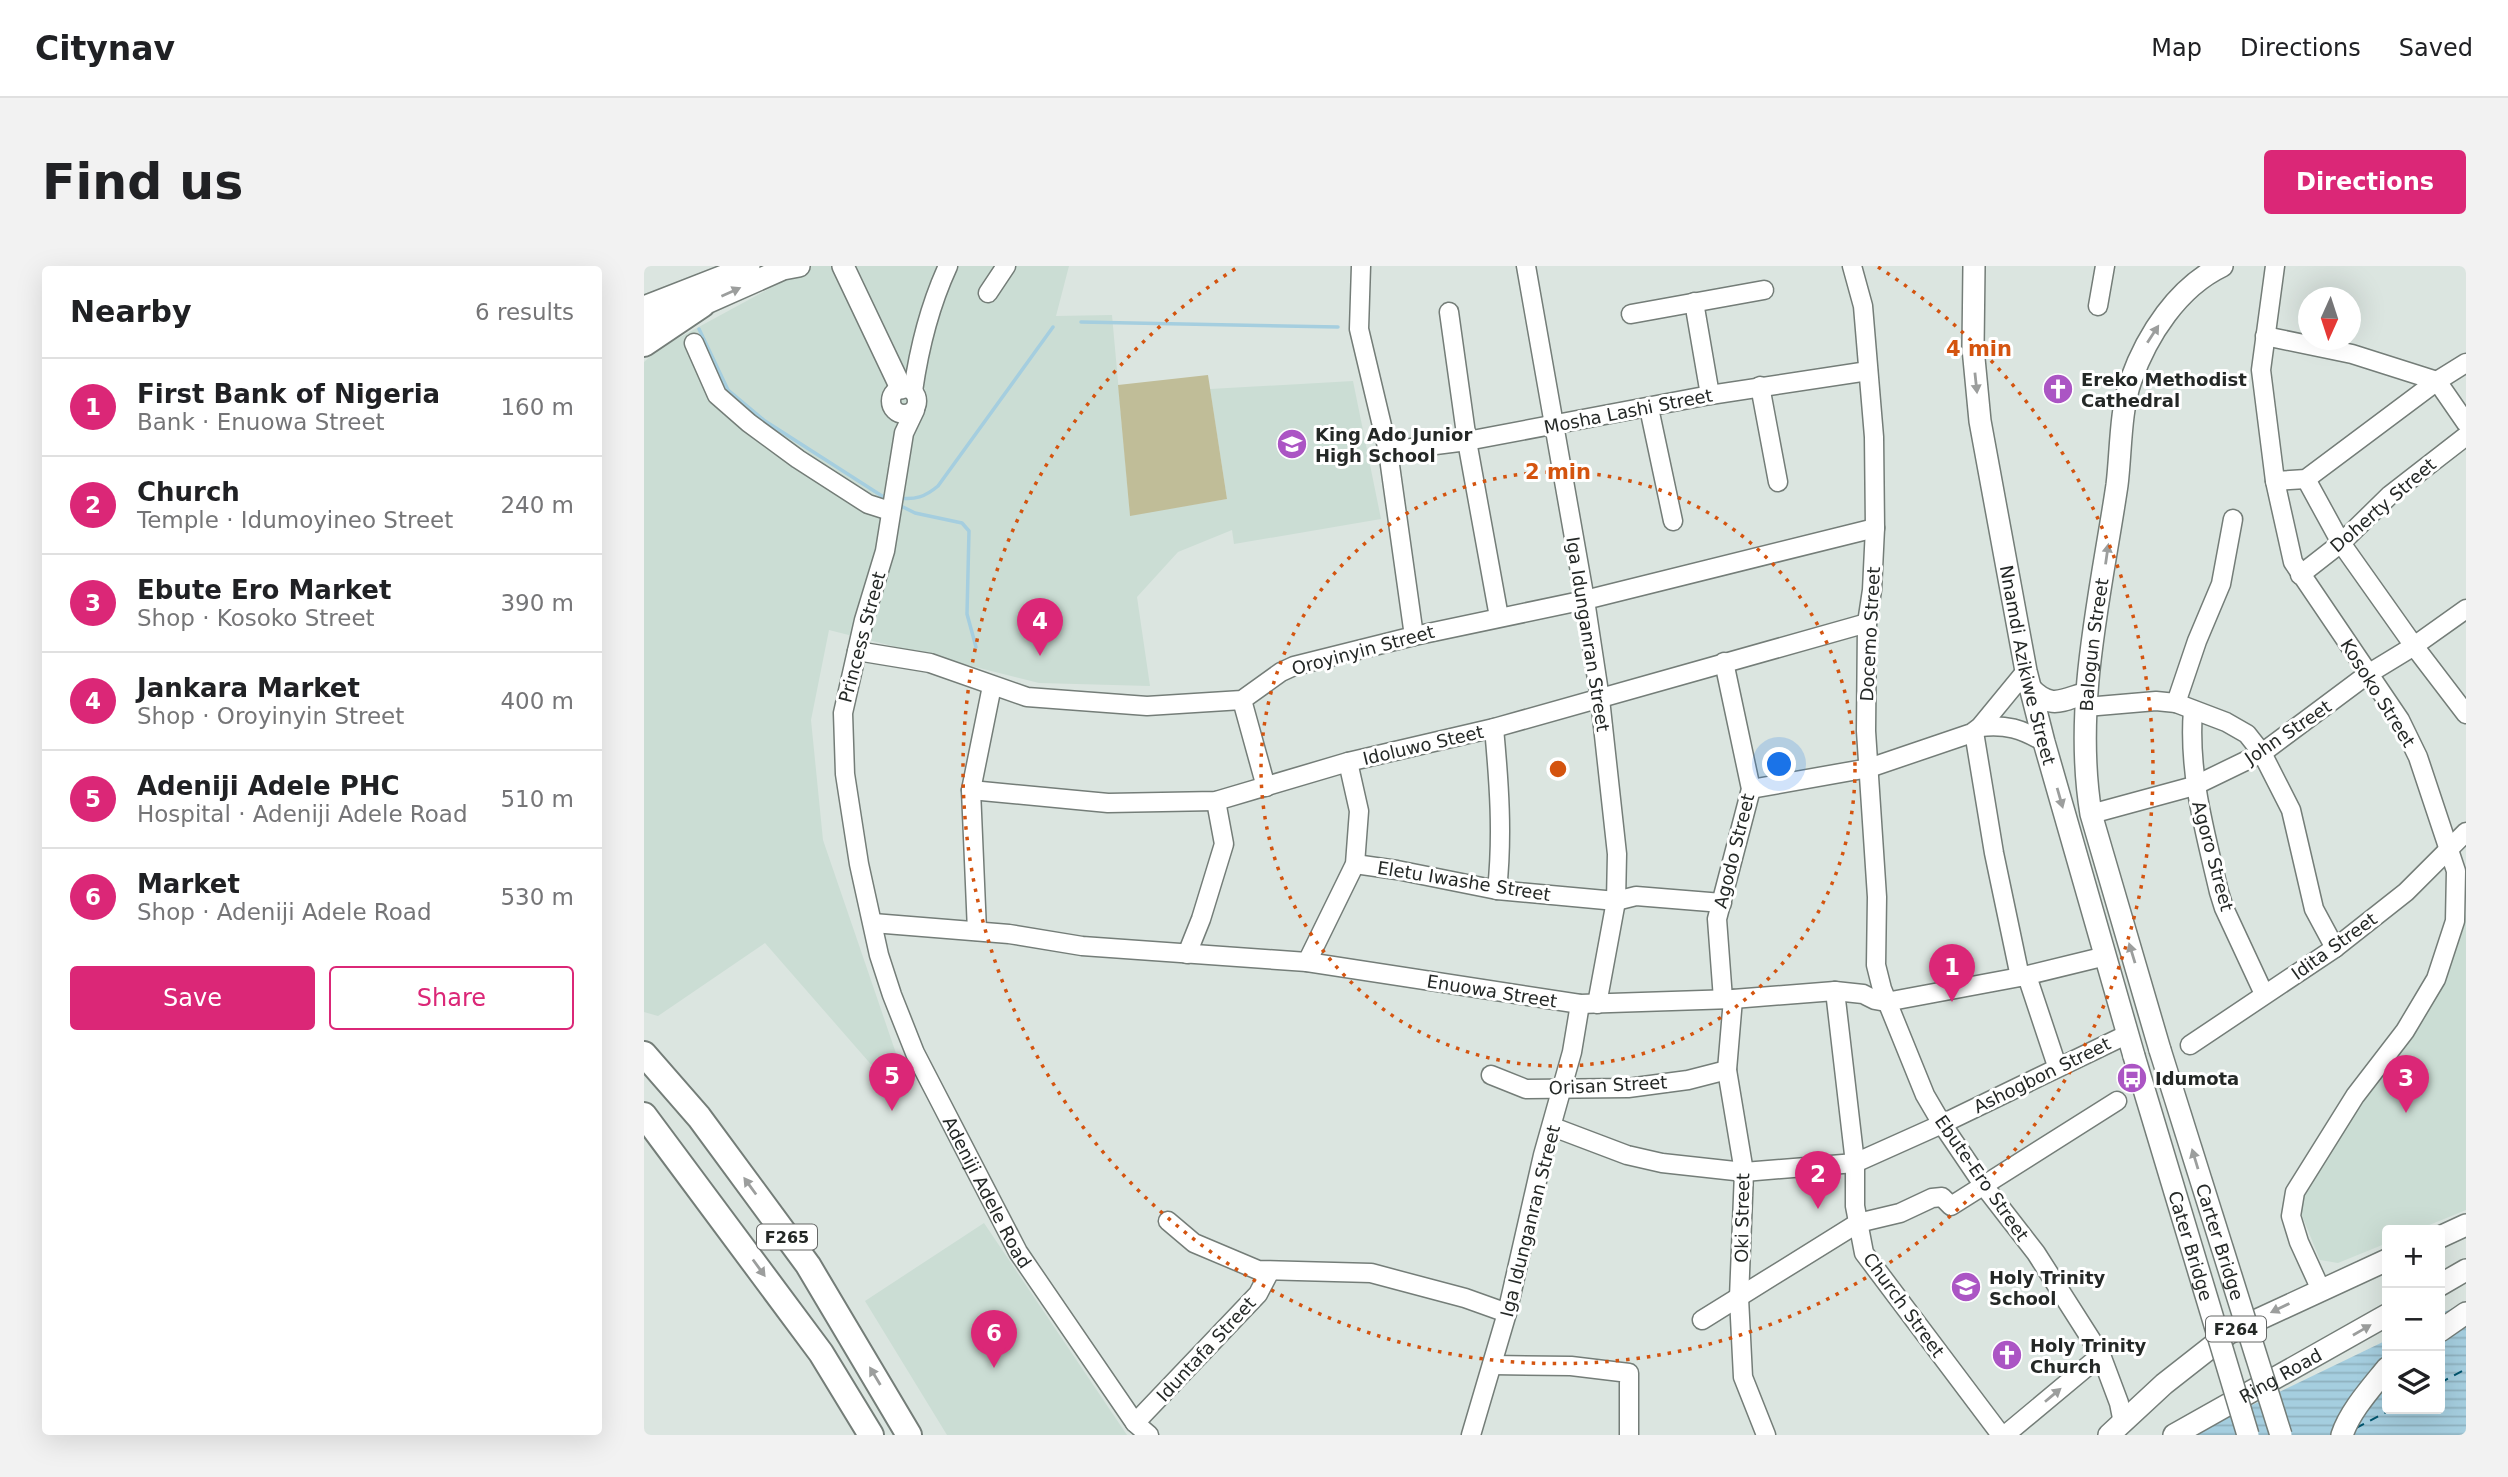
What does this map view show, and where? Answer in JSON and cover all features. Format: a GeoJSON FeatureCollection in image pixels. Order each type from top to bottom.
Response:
{"type":"FeatureCollection","features":[{"type":"Feature","properties":{"kind":"highway"},"geometry":{"type":"LineString","coordinates":[[644,344],[702,305]]}},
{"type":"Feature","properties":{"kind":"highway","name":"F265"},"geometry":{"type":"LineString","coordinates":[[644,1054],[699,1117],[808,1265],[909,1435]]}},
{"type":"Feature","properties":{"kind":"highway","name":"F265"},"geometry":{"type":"LineString","coordinates":[[644,1115],[821,1353],[871,1435]]}},
{"type":"Feature","properties":{"kind":"main road"},"geometry":{"type":"LineString","coordinates":[[644,307],[749,266]]}},
{"type":"Feature","properties":{"kind":"main road"},"geometry":{"type":"LineString","coordinates":[[644,324],[702,305],[783,269],[799,266]]}},
{"type":"Feature","properties":{"kind":"main road"},"geometry":{"type":"LineString","coordinates":[[824,266],[847,272],[907,390]]}},
{"type":"Feature","properties":{"kind":"main road","name":"Nnamdi Azikiwe Street"},"geometry":{"type":"LineString","coordinates":[[1974,266],[1973,348],[1980,421],[2028,680],[2134,1056]]}},
{"type":"Feature","properties":{"kind":"main road","name":"Balogun Street"},"geometry":{"type":"LineString","coordinates":[[2160,1050],[2091,814],[2087,792],[2086,700],[2130,382],[2151,334],[2188,290],[2212,269]]}},
{"type":"Feature","properties":{"kind":"main road"},"geometry":{"type":"LineString","coordinates":[[2028,680],[2042,699],[2054,702],[2086,700]]}},
{"type":"Feature","properties":{"kind":"main road","name":"Carter Bridge"},"geometry":{"type":"LineString","coordinates":[[2160,1050],[2281,1435]]}},
{"type":"Feature","properties":{"kind":"main road","name":"Cater Bridge"},"geometry":{"type":"LineString","coordinates":[[2134,1056],[2248,1435]]}},
{"type":"Feature","properties":{"kind":"main road"},"geometry":{"type":"LineString","coordinates":[[2445,1235],[2466,1225]]}},
{"type":"Feature","properties":{"kind":"main road","name":"F264"},"geometry":{"type":"LineString","coordinates":[[2116,1429],[2164,1384],[2229,1333],[2382,1263]]}},
{"type":"Feature","properties":{"kind":"main road"},"geometry":{"type":"LineString","coordinates":[[2445,1282],[2466,1270]]}},
{"type":"Feature","properties":{"kind":"main road"},"geometry":{"type":"LineString","coordinates":[[2445,1328],[2466,1313]]}},
{"type":"Feature","properties":{"kind":"main road","name":"Ring Road"},"geometry":{"type":"LineString","coordinates":[[2174,1435],[2382,1318]]}},
{"type":"Feature","properties":{"kind":"main road"},"geometry":{"type":"LineString","coordinates":[[2342,1435],[2344,1428],[2382,1374]]}},
{"type":"Feature","properties":{"kind":"street"},"geometry":{"type":"LineString","coordinates":[[907,390],[917,397],[915,410],[909,414],[896,412],[891,401],[892,396],[907,390],[948,266]]}},
{"type":"Feature","properties":{"kind":"street"},"geometry":{"type":"LineString","coordinates":[[988,293],[1006,266]]}},
{"type":"Feature","properties":{"kind":"street"},"geometry":{"type":"LineString","coordinates":[[1361,266],[1359,329],[1388,451],[1414,636]]}},
{"type":"Feature","properties":{"kind":"street","name":"Iga Idunganran Street"},"geometry":{"type":"LineString","coordinates":[[1471,1435],[1507,1313],[1562,1087],[1588,1004],[1615,901],[1616,854],[1600,699],[1526,266]]}},
{"type":"Feature","properties":{"kind":"street","name":"Docemo Street"},"geometry":{"type":"LineString","coordinates":[[1853,266],[1863,306],[1874,437],[1875,528],[1872,590],[1867,623],[1866,731],[1877,897],[1876,965],[1886,1002]]}},
{"type":"Feature","properties":{"kind":"street"},"geometry":{"type":"LineString","coordinates":[[2098,306],[2105,266]]}},
{"type":"Feature","properties":{"kind":"street","name":"Kosoko Street"},"geometry":{"type":"LineString","coordinates":[[2275,266],[2261,370],[2275,481],[2293,562],[2400,720],[2418,757],[2456,871],[2455,920],[2436,979],[2405,1031],[2355,1096],[2295,1192],[2291,1216],[2299,1242],[2321,1290]]}},
{"type":"Feature","properties":{"kind":"street"},"geometry":{"type":"LineString","coordinates":[[1631,314],[1764,290]]}},
{"type":"Feature","properties":{"kind":"street"},"geometry":{"type":"LineString","coordinates":[[1694,302],[1710,395]]}},
{"type":"Feature","properties":{"kind":"street"},"geometry":{"type":"LineString","coordinates":[[1449,312],[1467,441],[1499,617]]}},
{"type":"Feature","properties":{"kind":"street"},"geometry":{"type":"LineString","coordinates":[[2265,336],[2352,354],[2437,381],[2466,423]]}},
{"type":"Feature","properties":{"kind":"street"},"geometry":{"type":"LineString","coordinates":[[694,343],[717,395],[749,424],[868,505],[890,511]]}},
{"type":"Feature","properties":{"kind":"street"},"geometry":{"type":"LineString","coordinates":[[2275,481],[2306,479],[2437,381],[2466,363]]}},
{"type":"Feature","properties":{"kind":"street","name":"Mosha Lashi Street"},"geometry":{"type":"LineString","coordinates":[[1388,451],[1467,441],[1760,386],[1868,371]]}},
{"type":"Feature","properties":{"kind":"street"},"geometry":{"type":"LineString","coordinates":[[1760,386],[1777,482]]}},
{"type":"Feature","properties":{"kind":"street"},"geometry":{"type":"LineString","coordinates":[[1649,408],[1673,521]]}},
{"type":"Feature","properties":{"kind":"street","name":"Princess Street"},"geometry":{"type":"LineString","coordinates":[[873,923],[859,864],[845,774],[843,713],[856,651],[885,551],[904,433],[915,410]]}},
{"type":"Feature","properties":{"kind":"street","name":"Princess Street"},"geometry":{"type":"LineString","coordinates":[[896,412],[904,433]]}},
{"type":"Feature","properties":{"kind":"street","name":"Doherty Street"},"geometry":{"type":"LineString","coordinates":[[2300,575],[2341,542],[2390,495],[2466,436]]}},
{"type":"Feature","properties":{"kind":"street"},"geometry":{"type":"LineString","coordinates":[[2306,479],[2341,542],[2466,714]]}},
{"type":"Feature","properties":{"kind":"street"},"geometry":{"type":"LineString","coordinates":[[2176,702],[2197,641],[2221,584],[2233,519]]}},
{"type":"Feature","properties":{"kind":"street","name":"Oroyinyin Street"},"geometry":{"type":"LineString","coordinates":[[1242,700],[1294,666],[1414,636],[1585,600],[1875,528]]}},
{"type":"Feature","properties":{"kind":"street","name":"John Street"},"geometry":{"type":"LineString","coordinates":[[2091,814],[2194,786],[2262,753],[2368,674],[2466,610]]}},
{"type":"Feature","properties":{"kind":"street","name":"Idoluwo Steet"},"geometry":{"type":"LineString","coordinates":[[971,790],[1108,803],[1216,801],[1348,762],[1494,728],[1867,623]]}},
{"type":"Feature","properties":{"kind":"street"},"geometry":{"type":"LineString","coordinates":[[856,651],[930,663],[1027,697],[1147,706],[1242,700],[1266,787]]}},
{"type":"Feature","properties":{"kind":"street","name":"Agodo Street"},"geometry":{"type":"LineString","coordinates":[[1724,662],[1751,789],[1717,919],[1728,999]]}},
{"type":"Feature","properties":{"kind":"street"},"geometry":{"type":"LineString","coordinates":[[1977,729],[2028,680]]}},
{"type":"Feature","properties":{"kind":"street"},"geometry":{"type":"LineString","coordinates":[[977,931],[971,790],[992,685]]}},
{"type":"Feature","properties":{"kind":"street"},"geometry":{"type":"LineString","coordinates":[[2086,700],[2176,702],[2226,722],[2247,734],[2262,753],[2291,810],[2314,909],[2335,948]]}},
{"type":"Feature","properties":{"kind":"street","name":"Agoro Street"},"geometry":{"type":"LineString","coordinates":[[2193,710],[2191,736],[2194,786],[2224,908],[2264,994]]}},
{"type":"Feature","properties":{"kind":"street"},"geometry":{"type":"LineString","coordinates":[[1751,789],[1869,768],[1977,729],[2009,726],[2027,731],[2044,742]]}},
{"type":"Feature","properties":{"kind":"street"},"geometry":{"type":"LineString","coordinates":[[1494,728],[1500,798],[1501,853],[1497,890]]}},
{"type":"Feature","properties":{"kind":"street"},"geometry":{"type":"LineString","coordinates":[[1977,729],[1994,853],[2023,977],[2057,1066]]}},
{"type":"Feature","properties":{"kind":"street"},"geometry":{"type":"LineString","coordinates":[[1307,962],[1355,864],[1359,811],[1348,762]]}},
{"type":"Feature","properties":{"kind":"street"},"geometry":{"type":"LineString","coordinates":[[1187,954],[1224,845],[1216,801]]}},
{"type":"Feature","properties":{"kind":"street","name":"Idita Street"},"geometry":{"type":"LineString","coordinates":[[2190,1045],[2335,948],[2406,892],[2466,832]]}},
{"type":"Feature","properties":{"kind":"street","name":"Eletu Iwashe Street"},"geometry":{"type":"LineString","coordinates":[[1355,864],[1497,890],[1615,901],[1636,896],[1722,903]]}},
{"type":"Feature","properties":{"kind":"street","name":"Enuowa Street"},"geometry":{"type":"LineString","coordinates":[[873,923],[1009,933],[1082,946],[1307,962],[1588,1004],[1728,999],[1835,991],[1863,994],[1886,1002],[2023,977],[2106,956]]}},
{"type":"Feature","properties":{"kind":"street","name":"Adeniji Adele Road"},"geometry":{"type":"LineString","coordinates":[[873,923],[879,955],[892,995],[915,1052],[1018,1252],[1135,1423],[1149,1435]]}},
{"type":"Feature","properties":{"kind":"street","name":"Church Street"},"geometry":{"type":"LineString","coordinates":[[1835,991],[1855,1163],[1855,1206],[1864,1252],[2003,1435]]}},
{"type":"Feature","properties":{"kind":"street","name":"Oki Street"},"geometry":{"type":"LineString","coordinates":[[1728,999],[1727,1070],[1744,1172],[1739,1298],[1743,1377],[1766,1435]]}},
{"type":"Feature","properties":{"kind":"street","name":"Ebute-Ero Street"},"geometry":{"type":"LineString","coordinates":[[1886,1002],[1925,1095],[1942,1124],[1984,1186],[2036,1253],[2101,1355],[2119,1403],[2116,1429]]}},
{"type":"Feature","properties":{"kind":"street","name":"Ashogbon Street"},"geometry":{"type":"LineString","coordinates":[[1553,1127],[1627,1155],[1662,1163],[1744,1172],[1855,1163],[2127,1034]]}},
{"type":"Feature","properties":{"kind":"street","name":"Orisan Street"},"geometry":{"type":"LineString","coordinates":[[1492,1075],[1525,1089],[1628,1088],[1688,1080],[1727,1070]]}},
{"type":"Feature","properties":{"kind":"street"},"geometry":{"type":"LineString","coordinates":[[1702,1320],[1857,1223],[1900,1213],[1932,1198],[1942,1197],[1951,1206],[2117,1101]]}},
{"type":"Feature","properties":{"kind":"street"},"geometry":{"type":"LineString","coordinates":[[1168,1221],[1194,1243],[1247,1266],[1270,1271],[1371,1273],[1465,1298],[1507,1313]]}},
{"type":"Feature","properties":{"kind":"street","name":"Iduntafa Street"},"geometry":{"type":"LineString","coordinates":[[1135,1423],[1243,1311],[1264,1285],[1270,1271]]}},
{"type":"Feature","properties":{"kind":"street"},"geometry":{"type":"LineString","coordinates":[[2003,1435],[2101,1355]]}},
{"type":"Feature","properties":{"kind":"street"},"geometry":{"type":"LineString","coordinates":[[1492,1366],[1571,1366],[1629,1373],[1629,1435]]}},
{"type":"Feature","properties":{"kind":"shaded area"},"geometry":{"type":"Polygon","coordinates":[[[811,266],[1069,266],[1056,316],[1112,315],[1130,515],[1227,499],[1210,389],[1353,381],[1381,519],[1234,544],[1232,530],[1178,552],[1137,597],[1150,686],[1039,683],[829,630],[811,720],[823,840],[901,1068],[882,1077],[765,943],[658,1016],[644,1012],[644,362],[660,348],[811,266]]]}},
{"type":"Feature","properties":{"kind":"shaded area"},"geometry":{"type":"Polygon","coordinates":[[[1208,375],[1227,499],[1130,516],[1118,385],[1208,375]]]}},
{"type":"Feature","properties":{"kind":"shaded area"},"geometry":{"type":"Polygon","coordinates":[[[2466,914],[2466,1210],[2429,1225],[2382,1225],[2382,1245],[2338,1263],[2320,1260],[2294,1196],[2376,1079],[2432,1006],[2466,914]]]}},
{"type":"Feature","properties":{"kind":"shaded area"},"geometry":{"type":"Polygon","coordinates":[[[984,1223],[1127,1435],[947,1435],[865,1301],[984,1223]]]}},
{"type":"Feature","properties":{"kind":"water"},"geometry":{"type":"Polygon","coordinates":[[[2466,1302],[2466,1435],[2190,1435],[2382,1342],[2382,1414],[2445,1414],[2445,1312],[2466,1302]]]}},
{"type":"Feature","properties":{"kind":"waterway"},"geometry":{"type":"LineString","coordinates":[[1081,322],[1338,327]]}},
{"type":"Feature","properties":{"kind":"waterway"},"geometry":{"type":"LineString","coordinates":[[899,498],[920,497],[938,486],[1053,327]]}},
{"type":"Feature","properties":{"kind":"waterway"},"geometry":{"type":"LineString","coordinates":[[699,329],[728,390],[765,421],[882,496],[888,497]]}},
{"type":"Feature","properties":{"kind":"waterway"},"geometry":{"type":"LineString","coordinates":[[899,505],[915,513],[962,523],[969,531],[967,614],[976,647]]}},
{"type":"Feature","properties":{"kind":"ferry route"},"geometry":{"type":"LineString","coordinates":[[2445,1380],[2466,1369]]}},
{"type":"Feature","properties":{"kind":"ferry route"},"geometry":{"type":"LineString","coordinates":[[2356,1428],[2383,1414]]}},
{"type":"Feature","properties":{"kind":"place","name":"Ereko Methodist Cathedral"},"geometry":{"type":"Point","coordinates":[2058,389]}},
{"type":"Feature","properties":{"kind":"place","name":"King Ado Junior High School"},"geometry":{"type":"Point","coordinates":[1292,444]}},
{"type":"Feature","properties":{"kind":"place","name":"Jankara Market"},"geometry":{"type":"Point","coordinates":[1040,656]}},
{"type":"Feature","properties":{"kind":"place","name":"First Bank of Nigeria"},"geometry":{"type":"Point","coordinates":[1952,1002]}},
{"type":"Feature","properties":{"kind":"place","name":"Idumota"},"geometry":{"type":"Point","coordinates":[2132,1078]}},
{"type":"Feature","properties":{"kind":"place","name":"Adeniji Adele PHC"},"geometry":{"type":"Point","coordinates":[892,1111]}},
{"type":"Feature","properties":{"kind":"place","name":"Ebute Ero Market"},"geometry":{"type":"Point","coordinates":[2406,1113]}},
{"type":"Feature","properties":{"kind":"place","name":"Church"},"geometry":{"type":"Point","coordinates":[1818,1209]}},
{"type":"Feature","properties":{"kind":"place","name":"Holy Trinity School"},"geometry":{"type":"Point","coordinates":[1966,1287]}},
{"type":"Feature","properties":{"kind":"place","name":"Holy Trinity Church"},"geometry":{"type":"Point","coordinates":[2007,1355]}},
{"type":"Feature","properties":{"kind":"place","name":"Market"},"geometry":{"type":"Point","coordinates":[994,1368]}}]}
